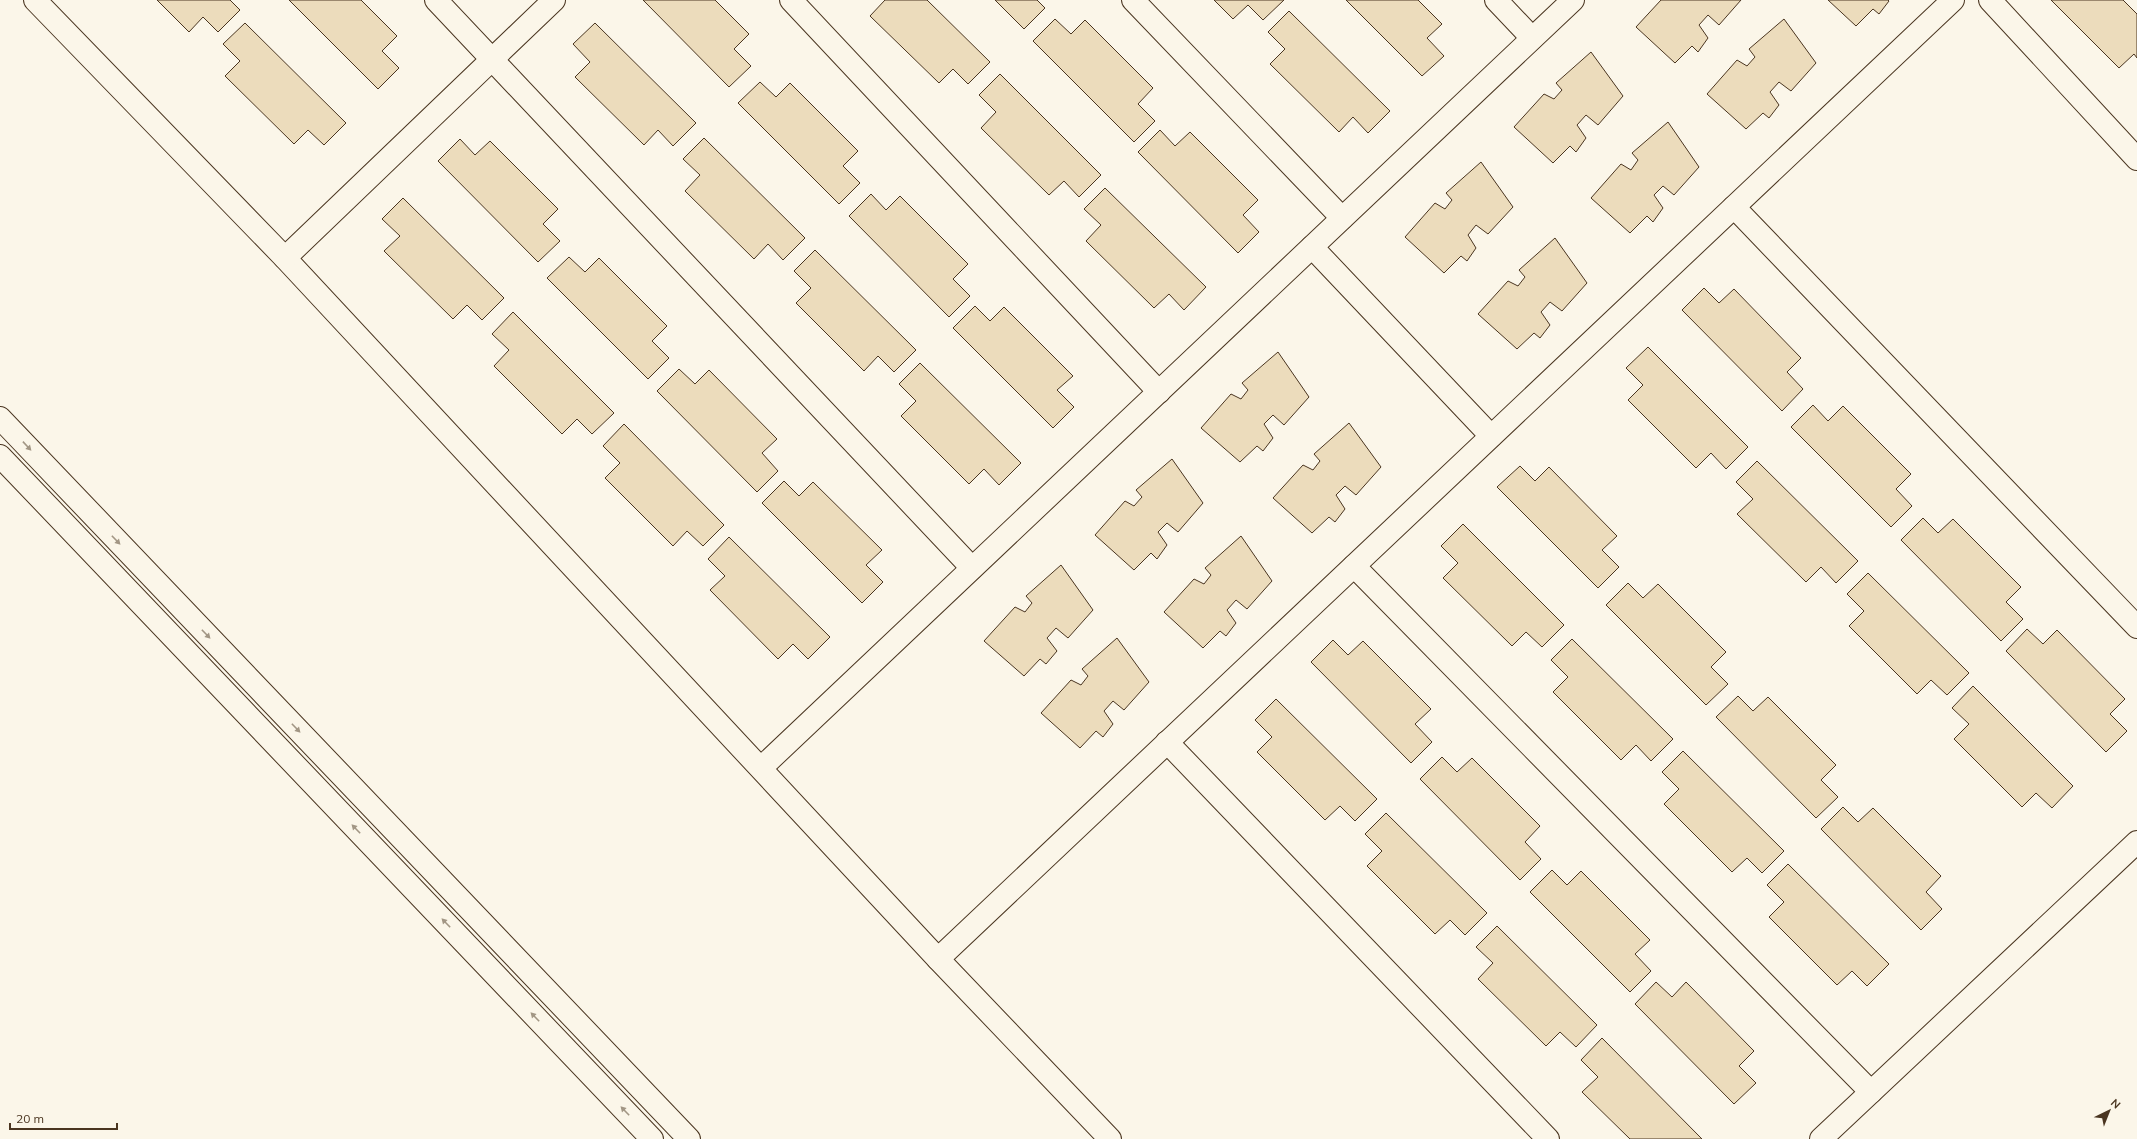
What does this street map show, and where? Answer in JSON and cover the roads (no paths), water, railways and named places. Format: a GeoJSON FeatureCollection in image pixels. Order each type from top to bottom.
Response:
{"type":"FeatureCollection","features":[{"type":"Feature","properties":{"kind":"street"},"geometry":{"type":"LineString","coordinates":[[35,0],[285,258],[938,959],[1110,1139]]}},
{"type":"Feature","properties":{"kind":"street"},"geometry":{"type":"LineString","coordinates":[[436,0],[972,568]]}},
{"type":"Feature","properties":{"kind":"street"},"geometry":{"type":"LineString","coordinates":[[285,258],[554,0]]}},
{"type":"Feature","properties":{"kind":"street"},"geometry":{"type":"LineString","coordinates":[[791,0],[1159,392]]}},
{"type":"Feature","properties":{"kind":"street"},"geometry":{"type":"LineString","coordinates":[[1133,0],[1342,218]]}},
{"type":"Feature","properties":{"kind":"street"},"geometry":{"type":"LineString","coordinates":[[1496,0],[1532,38]]}},
{"type":"Feature","properties":{"kind":"street"},"geometry":{"type":"LineString","coordinates":[[761,768],[1572,0]]}},
{"type":"Feature","properties":{"kind":"street"},"geometry":{"type":"LineString","coordinates":[[938,959],[1953,0]]}},
{"type":"Feature","properties":{"kind":"street"},"geometry":{"type":"LineString","coordinates":[[1990,0],[2137,159]]}},
{"type":"Feature","properties":{"kind":"street"},"geometry":{"type":"LineString","coordinates":[[1734,207],[2137,627]]}},
{"type":"Feature","properties":{"kind":"street"},"geometry":{"type":"LineString","coordinates":[[1312,247],[1491,436]]}},
{"type":"Feature","properties":{"kind":"street"},"geometry":{"type":"LineString","coordinates":[[0,418],[689,1139]]}},
{"type":"Feature","properties":{"kind":"street"},"geometry":{"type":"LineString","coordinates":[[0,456],[652,1139]]}},
{"type":"Feature","properties":{"kind":"street"},"geometry":{"type":"LineString","coordinates":[[1354,566],[1871,1092]]}},
{"type":"Feature","properties":{"kind":"street"},"geometry":{"type":"LineString","coordinates":[[1167,742],[1548,1139]]}},
{"type":"Feature","properties":{"kind":"street"},"geometry":{"type":"LineString","coordinates":[[1821,1139],[2137,842]]}}]}
